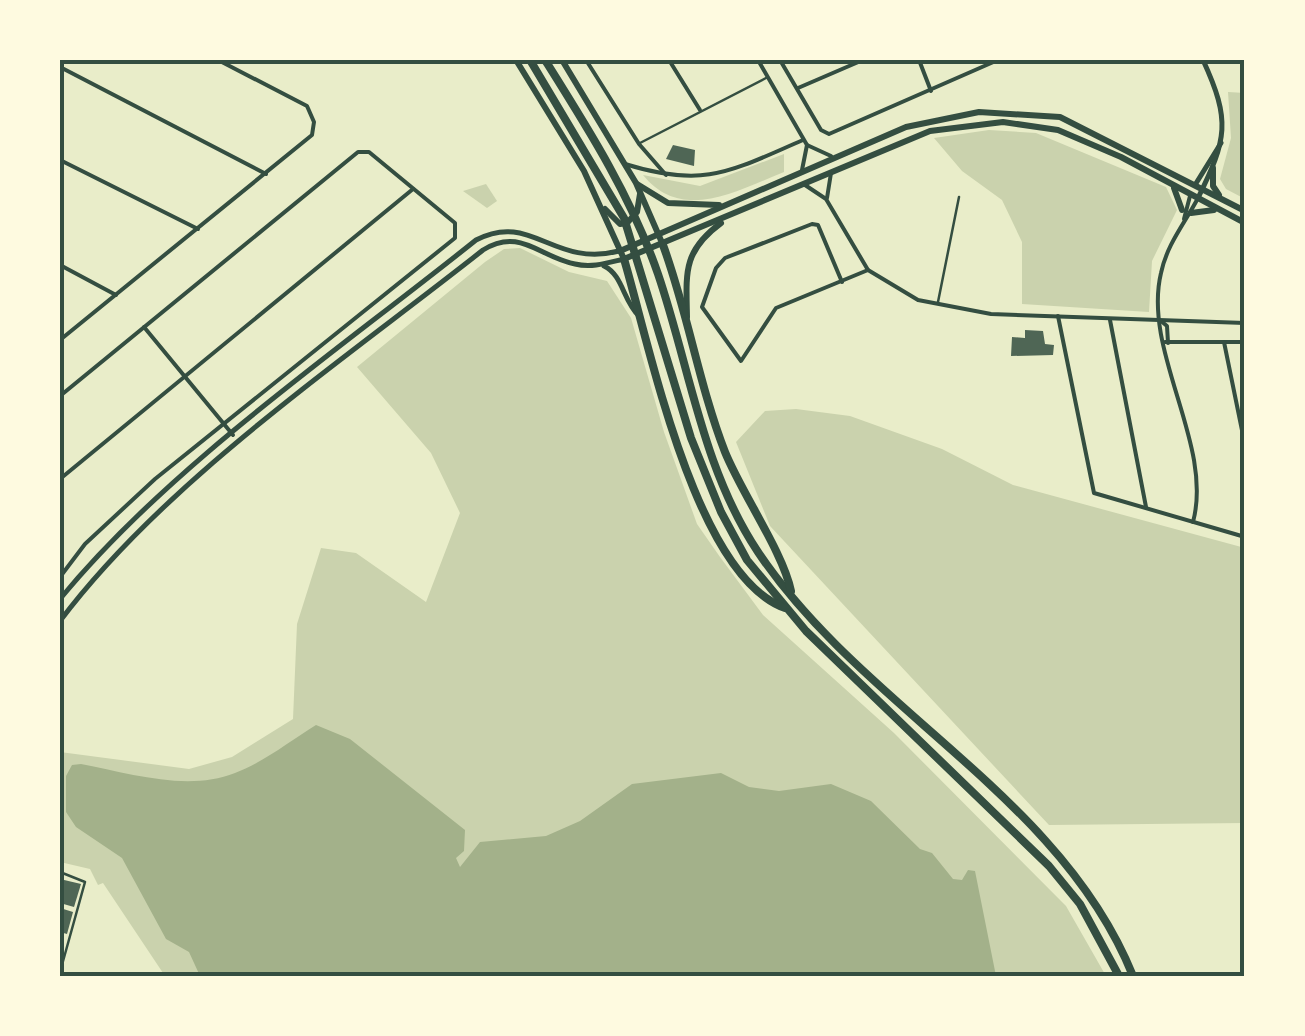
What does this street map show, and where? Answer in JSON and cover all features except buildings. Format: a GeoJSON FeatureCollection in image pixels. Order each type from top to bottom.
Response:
{"type":"FeatureCollection","features":[{"type":"Feature","properties":{"kind":"highway"},"geometry":{"type":"LineString","coordinates":[[530,60],[624,218],[691,438],[721,512],[747,560],[785,608],[1049,866],[1080,904],[1120,976]]}},
{"type":"Feature","properties":{"kind":"highway"},"geometry":{"type":"LineString","coordinates":[[546,60],[636,212],[660,279],[702,432],[733,507],[758,552],[792,595],[1059,858],[1112,930],[1133,976]]}},
{"type":"Feature","properties":{"kind":"highway"},"geometry":{"type":"LineString","coordinates":[[663,245],[724,450],[787,572],[792,595]]}},
{"type":"Feature","properties":{"kind":"highway"},"geometry":{"type":"LineString","coordinates":[[622,255],[696,497],[729,560],[751,588],[765,601],[785,608]]}},
{"type":"Feature","properties":{"kind":"highway"},"geometry":{"type":"LineString","coordinates":[[636,300],[639,285],[649,274],[667,274],[676,281]]}},
{"type":"Feature","properties":{"kind":"main road"},"geometry":{"type":"LineString","coordinates":[[516,60],[614,220],[627,223],[637,212],[640,192]]}},
{"type":"Feature","properties":{"kind":"main road"},"geometry":{"type":"LineString","coordinates":[[562,60],[636,183],[663,245]]}},
{"type":"Feature","properties":{"kind":"main road"},"geometry":{"type":"LineString","coordinates":[[622,255],[658,234],[928,120],[963,113],[1022,112],[1060,118],[1245,211]]}},
{"type":"Feature","properties":{"kind":"main road"},"geometry":{"type":"LineString","coordinates":[[622,255],[663,245],[930,131],[1015,122],[1058,130],[1170,182],[1245,224]]}},
{"type":"Feature","properties":{"kind":"main road"},"geometry":{"type":"LineString","coordinates":[[1213,168],[1213,186],[1222,198]]}},
{"type":"Feature","properties":{"kind":"main road"},"geometry":{"type":"LineString","coordinates":[[1170,182],[1186,214],[1204,208],[1225,212]]}},
{"type":"Feature","properties":{"kind":"main road"},"geometry":{"type":"LineString","coordinates":[[636,183],[668,204],[724,205]]}},
{"type":"Feature","properties":{"kind":"main road"},"geometry":{"type":"LineString","coordinates":[[600,202],[622,255]]}},
{"type":"Feature","properties":{"kind":"main road"},"geometry":{"type":"LineString","coordinates":[[687,327],[686,280],[694,247],[730,216]]}},
{"type":"Feature","properties":{"kind":"street"},"geometry":{"type":"LineString","coordinates":[[60,340],[312,134],[314,122],[307,106],[218,60]]}},
{"type":"Feature","properties":{"kind":"street"},"geometry":{"type":"LineString","coordinates":[[586,60],[639,144],[667,176]]}},
{"type":"Feature","properties":{"kind":"street"},"geometry":{"type":"LineString","coordinates":[[669,60],[700,110]]}},
{"type":"Feature","properties":{"kind":"street"},"geometry":{"type":"LineString","coordinates":[[758,60],[805,143],[837,158]]}},
{"type":"Feature","properties":{"kind":"street"},"geometry":{"type":"LineString","coordinates":[[780,60],[821,130],[834,132],[998,60]]}},
{"type":"Feature","properties":{"kind":"street"},"geometry":{"type":"LineString","coordinates":[[796,89],[863,60]]}},
{"type":"Feature","properties":{"kind":"street"},"geometry":{"type":"LineString","coordinates":[[919,60],[931,90]]}},
{"type":"Feature","properties":{"kind":"street"},"geometry":{"type":"LineString","coordinates":[[1199,186],[1213,168],[1223,141],[1223,109],[1202,60]]}},
{"type":"Feature","properties":{"kind":"street"},"geometry":{"type":"LineString","coordinates":[[60,67],[266,174]]}},
{"type":"Feature","properties":{"kind":"street"},"geometry":{"type":"LineString","coordinates":[[1193,522],[1198,494],[1161,320],[1161,272],[1223,141]]}},
{"type":"Feature","properties":{"kind":"street"},"geometry":{"type":"LineString","coordinates":[[625,164],[667,176],[716,177],[805,143]]}},
{"type":"Feature","properties":{"kind":"street"},"geometry":{"type":"LineString","coordinates":[[800,174],[805,143]]}},
{"type":"Feature","properties":{"kind":"street"},"geometry":{"type":"LineString","coordinates":[[60,396],[358,152],[369,152],[455,224],[455,238],[223,422],[86,544],[60,577]]}},
{"type":"Feature","properties":{"kind":"street"},"geometry":{"type":"LineString","coordinates":[[60,160],[198,229]]}},
{"type":"Feature","properties":{"kind":"street"},"geometry":{"type":"LineString","coordinates":[[826,198],[831,173]]}},
{"type":"Feature","properties":{"kind":"street"},"geometry":{"type":"LineString","coordinates":[[804,185],[826,198],[868,270],[899,291],[938,304],[992,314],[1245,323]]}},
{"type":"Feature","properties":{"kind":"street"},"geometry":{"type":"LineString","coordinates":[[60,478],[413,189]]}},
{"type":"Feature","properties":{"kind":"street"},"geometry":{"type":"LineString","coordinates":[[842,282],[815,224],[725,258],[709,283],[702,307],[741,361],[776,308],[842,282],[868,270]]}},
{"type":"Feature","properties":{"kind":"street"},"geometry":{"type":"LineString","coordinates":[[492,232],[496,242]]}},
{"type":"Feature","properties":{"kind":"street"},"geometry":{"type":"LineString","coordinates":[[60,599],[100,551],[233,435],[492,232],[524,233],[578,256],[622,255]]}},
{"type":"Feature","properties":{"kind":"street"},"geometry":{"type":"LineString","coordinates":[[60,621],[103,568],[199,477],[496,242],[521,241],[563,261],[601,264],[615,272],[627,302],[642,318]]}},
{"type":"Feature","properties":{"kind":"street"},"geometry":{"type":"LineString","coordinates":[[601,264],[622,255]]}},
{"type":"Feature","properties":{"kind":"street"},"geometry":{"type":"LineString","coordinates":[[60,266],[116,295]]}},
{"type":"Feature","properties":{"kind":"street"},"geometry":{"type":"LineString","coordinates":[[1058,316],[1092,489],[1245,536]]}},
{"type":"Feature","properties":{"kind":"street"},"geometry":{"type":"LineString","coordinates":[[1110,318],[1146,507]]}},
{"type":"Feature","properties":{"kind":"street"},"geometry":{"type":"LineString","coordinates":[[144,327],[233,435]]}},
{"type":"Feature","properties":{"kind":"street"},"geometry":{"type":"LineString","coordinates":[[1224,342],[1245,445]]}},
{"type":"Feature","properties":{"kind":"street"},"geometry":{"type":"LineString","coordinates":[[1166,344],[1245,342]]}},
{"type":"Feature","properties":{"kind":"lane"},"geometry":{"type":"LineString","coordinates":[[639,144],[768,76]]}},
{"type":"Feature","properties":{"kind":"lane"},"geometry":{"type":"LineString","coordinates":[[938,304],[959,197]]}},
{"type":"Feature","properties":{"kind":"lane"},"geometry":{"type":"LineString","coordinates":[[60,872],[85,882],[60,972]]}},
{"type":"Feature","properties":{"kind":"lane"},"geometry":{"type":"LineString","coordinates":[[60,936],[69,938]]}},
{"type":"Feature","properties":{"kind":"shaded area"},"geometry":{"type":"Polygon","coordinates":[[[1228,92],[1245,93],[1245,199],[1226,189],[1220,179],[1231,138],[1228,92]]]}},
{"type":"Feature","properties":{"kind":"shaded area"},"geometry":{"type":"Polygon","coordinates":[[[989,130],[1036,133],[1166,187],[1177,210],[1152,261],[1149,312],[1022,304],[1022,242],[1002,200],[962,171],[934,138],[989,130]]]}},
{"type":"Feature","properties":{"kind":"shaded area"},"geometry":{"type":"Polygon","coordinates":[[[784,154],[784,172],[710,199],[675,197],[658,189],[643,175],[700,186],[784,154]]]}},
{"type":"Feature","properties":{"kind":"shaded area"},"geometry":{"type":"Polygon","coordinates":[[[486,184],[497,201],[487,208],[463,191],[486,184]]]}},
{"type":"Feature","properties":{"kind":"shaded area"},"geometry":{"type":"Polygon","coordinates":[[[520,248],[569,272],[607,281],[631,318],[664,432],[697,524],[720,557],[763,615],[894,733],[1066,906],[1106,976],[165,976],[103,883],[98,885],[90,869],[60,862],[60,752],[189,769],[232,757],[293,719],[297,624],[321,548],[356,553],[426,602],[460,513],[431,453],[357,367],[485,262],[504,249],[520,248]]]}},
{"type":"Feature","properties":{"kind":"shaded area"},"geometry":{"type":"Polygon","coordinates":[[[796,409],[850,416],[942,449],[1013,485],[1245,548],[1245,823],[1049,825],[770,526],[736,442],[765,411],[796,409]]]}},
{"type":"Feature","properties":{"kind":"shaded area"},"geometry":{"type":"Polygon","coordinates":[[[316,725],[350,739],[465,830],[464,851],[456,858],[460,867],[480,842],[546,836],[580,821],[632,784],[721,773],[749,787],[779,791],[831,784],[871,801],[920,849],[932,853],[953,879],[962,880],[968,870],[975,871],[996,976],[200,976],[189,952],[166,939],[122,858],[76,827],[66,812],[66,776],[72,765],[81,764],[158,779],[217,778],[256,763],[316,725]]]}}]}
